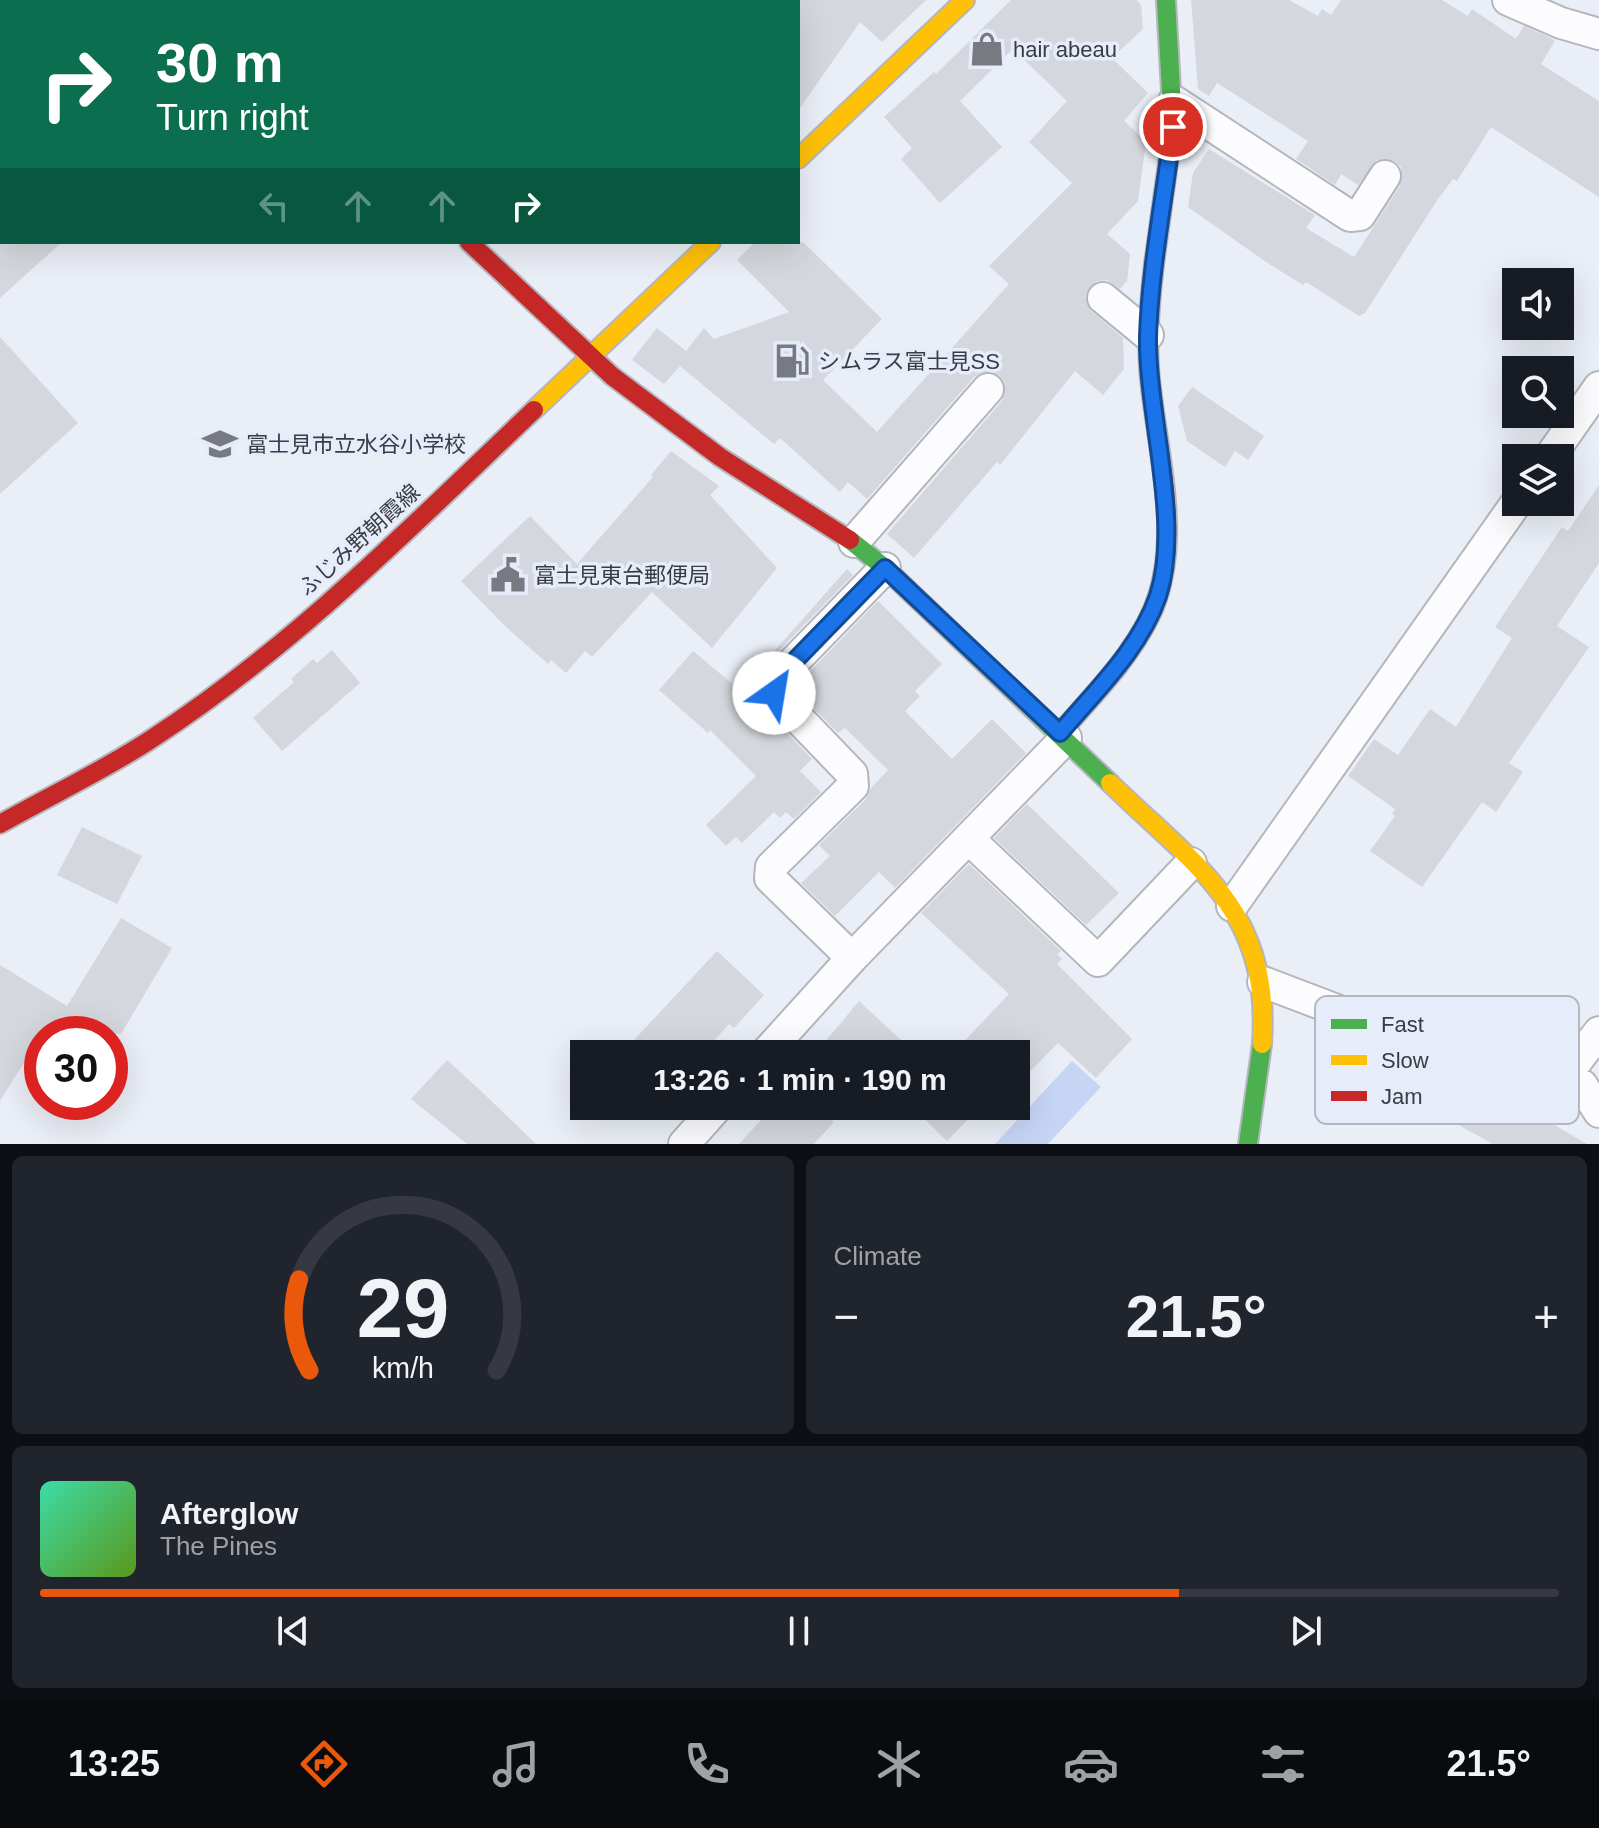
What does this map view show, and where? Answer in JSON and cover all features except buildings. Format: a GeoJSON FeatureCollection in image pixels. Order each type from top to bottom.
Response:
{"type":"FeatureCollection","features":[{"type":"Feature","properties":{"kind":"street"},"geometry":{"type":"LineString","coordinates":[[800,157],[965,0]]}},
{"type":"Feature","properties":{"kind":"street"},"geometry":{"type":"LineString","coordinates":[[778,1040],[1063,736],[1137,642],[1159,594],[1166,539],[1150,391],[1148,335],[1174,101],[1166,0]]}},
{"type":"Feature","properties":{"kind":"street"},"geometry":{"type":"LineString","coordinates":[[1508,0],[1561,23],[1599,34]]}},
{"type":"Feature","properties":{"kind":"street"},"geometry":{"type":"LineString","coordinates":[[1174,101],[1350,216],[1360,215],[1385,176]]}},
{"type":"Feature","properties":{"kind":"street"},"geometry":{"type":"LineString","coordinates":[[471,244],[591,357],[720,457],[854,542],[885,568],[1063,736],[1232,906],[1254,949],[1263,982],[1265,1018],[1248,1144]]}},
{"type":"Feature","properties":{"kind":"street","name":"ふじみ野朝霞線"},"geometry":{"type":"LineString","coordinates":[[0,824],[153,738],[236,677],[355,580],[709,244]]}},
{"type":"Feature","properties":{"kind":"street"},"geometry":{"type":"LineString","coordinates":[[1103,298],[1148,335]]}},
{"type":"Feature","properties":{"kind":"street"},"geometry":{"type":"LineString","coordinates":[[1559,444],[1599,387]]}},
{"type":"Feature","properties":{"kind":"street"},"geometry":{"type":"LineString","coordinates":[[854,542],[988,389]]}},
{"type":"Feature","properties":{"kind":"street"},"geometry":{"type":"LineString","coordinates":[[1232,906],[1507,516]]}},
{"type":"Feature","properties":{"kind":"street"},"geometry":{"type":"LineString","coordinates":[[852,958],[770,878],[771,867],[853,786],[852,774],[774,693],[774,682],[885,568]]}},
{"type":"Feature","properties":{"kind":"street"},"geometry":{"type":"LineString","coordinates":[[969,839],[1098,961],[1191,863]]}},
{"type":"Feature","properties":{"kind":"street"},"geometry":{"type":"LineString","coordinates":[[1263,982],[1315,1002]]}},
{"type":"Feature","properties":{"kind":"street"},"geometry":{"type":"LineString","coordinates":[[1579,1058],[1599,1032]]}},
{"type":"Feature","properties":{"kind":"street"},"geometry":{"type":"LineString","coordinates":[[1579,1083],[1599,1112]]}},
{"type":"Feature","properties":{"kind":"street"},"geometry":{"type":"LineString","coordinates":[[684,1144],[705,1120]]}},
{"type":"Feature","properties":{"kind":"shaded area"},"geometry":{"type":"Polygon","coordinates":[[[1072,1061],[1101,1087],[1048,1144],[995,1144],[1017,1120],[1030,1120],[1030,1106],[1072,1061]]]}},
{"type":"Feature","properties":{"kind":"traffic: fast"},"geometry":{"type":"LineString","coordinates":[[1154,264],[1173,127],[1166,0]]}},
{"type":"Feature","properties":{"kind":"traffic: fast"},"geometry":{"type":"LineString","coordinates":[[850,540],[885,568],[1110,783]]}},
{"type":"Feature","properties":{"kind":"traffic: fast"},"geometry":{"type":"LineString","coordinates":[[1248,1144],[1262,1044]]}},
{"type":"Feature","properties":{"kind":"traffic: slow"},"geometry":{"type":"LineString","coordinates":[[800,157],[965,0]]}},
{"type":"Feature","properties":{"kind":"traffic: slow"},"geometry":{"type":"LineString","coordinates":[[534,410],[709,244]]}},
{"type":"Feature","properties":{"kind":"traffic: slow"},"geometry":{"type":"LineString","coordinates":[[1110,783],[1199,867],[1241,925],[1254,958],[1262,998],[1262,1044]]}},
{"type":"Feature","properties":{"kind":"traffic: jam"},"geometry":{"type":"LineString","coordinates":[[471,244],[612,376],[720,457],[850,540]]}},
{"type":"Feature","properties":{"kind":"traffic: jam"},"geometry":{"type":"LineString","coordinates":[[1060,733],[1131,648],[1150,616],[1161,587],[1167,525],[1148,342],[1154,264]]}},
{"type":"Feature","properties":{"kind":"traffic: jam"},"geometry":{"type":"LineString","coordinates":[[0,824],[135,750],[255,664],[351,583],[534,410]]}},
{"type":"Feature","properties":{"kind":"place","name":"hair abeau"},"geometry":{"type":"Point","coordinates":[987,49]}},
{"type":"Feature","properties":{"kind":"place","name":"シムラス富士見SS"},"geometry":{"type":"Point","coordinates":[792,361]}},
{"type":"Feature","properties":{"kind":"place","name":"富士見市立水谷小学校"},"geometry":{"type":"Point","coordinates":[220,444]}},
{"type":"Feature","properties":{"kind":"place","name":"富士見東台郵便局"},"geometry":{"type":"Point","coordinates":[508,575]}},
{"type":"Feature","properties":{"kind":"route"},"geometry":{"type":"LineString","coordinates":[[774,693],[774,682],[885,568],[1060,733],[1137,642],[1159,594],[1166,539],[1150,391],[1148,335],[1173,127]]}}]}
